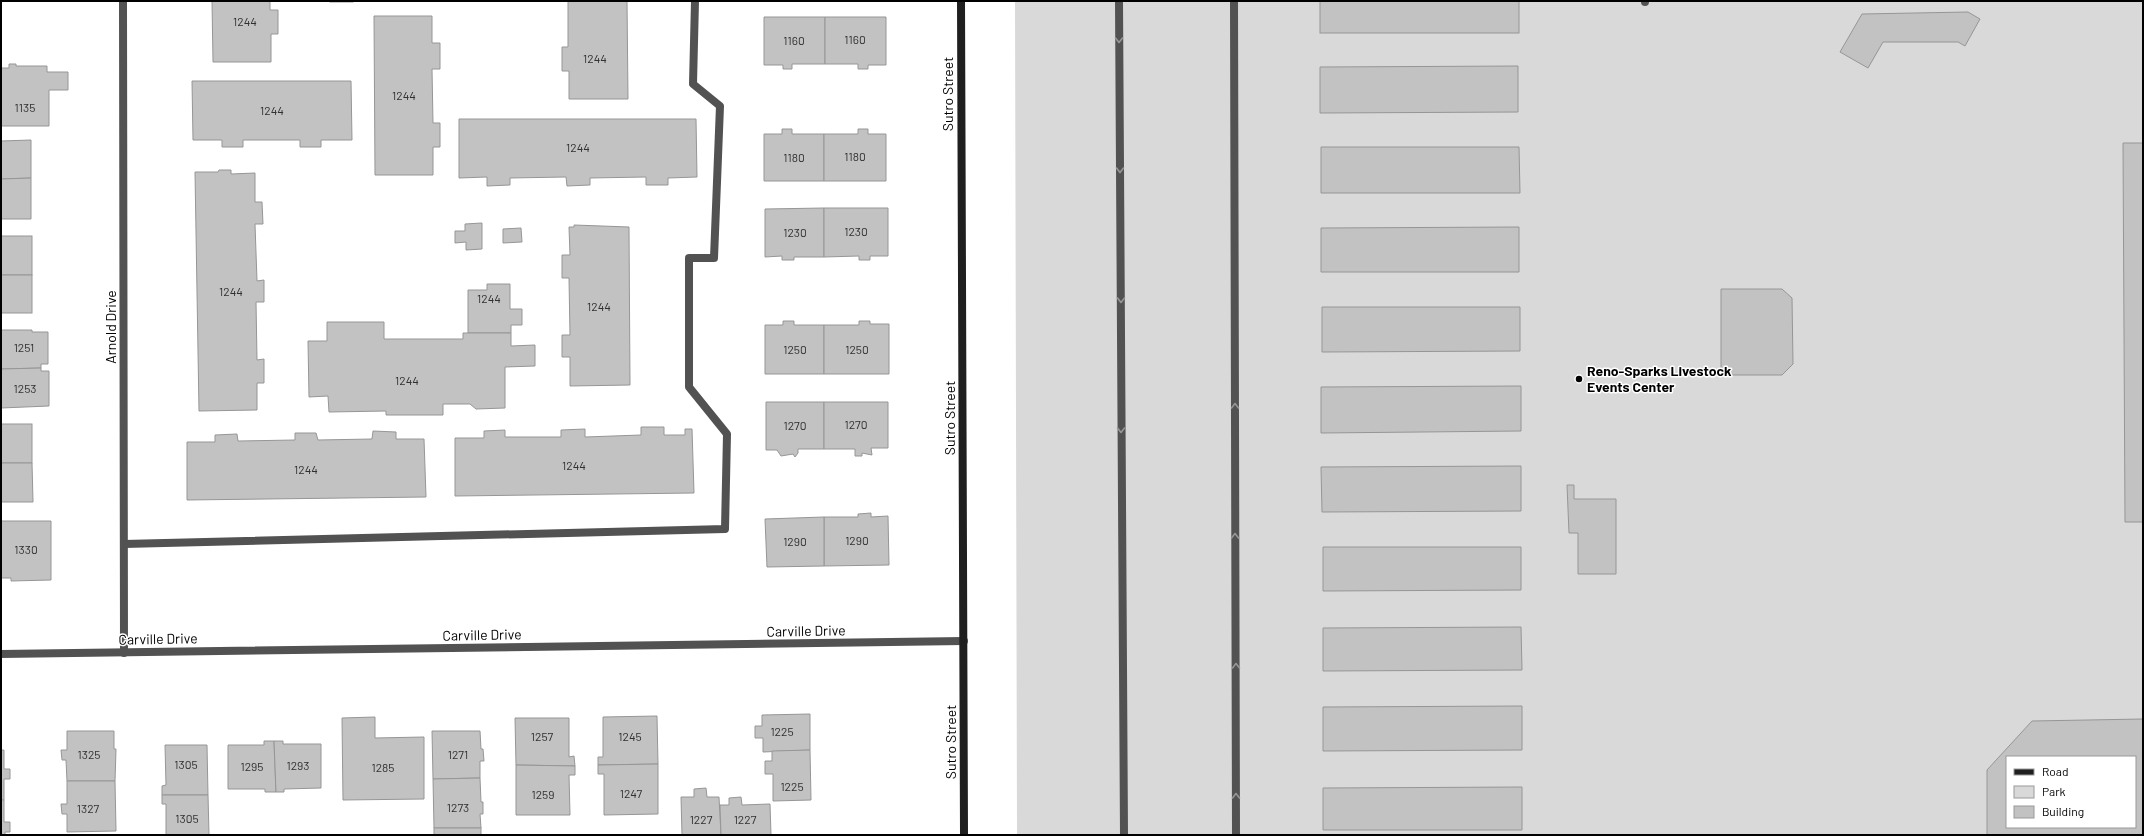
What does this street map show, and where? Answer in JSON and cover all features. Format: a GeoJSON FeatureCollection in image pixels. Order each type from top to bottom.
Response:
{"type":"FeatureCollection","features":[{"type":"Feature","properties":{"kind":"street","name":"Arnold Drive"},"geometry":{"type":"LineString","coordinates":[[123,1],[124,653]]}},
{"type":"Feature","properties":{"kind":"street"},"geometry":{"type":"LineString","coordinates":[[124,544],[725,529],[727,434],[689,387],[688,258],[714,258],[720,106],[693,84],[695,1]]}},
{"type":"Feature","properties":{"kind":"street","name":"Sutro Street"},"geometry":{"type":"LineString","coordinates":[[961,1],[964,835]]}},
{"type":"Feature","properties":{"kind":"street"},"geometry":{"type":"LineString","coordinates":[[1119,1],[1124,835]]}},
{"type":"Feature","properties":{"kind":"street"},"geometry":{"type":"LineString","coordinates":[[1234,1],[1236,835]]}},
{"type":"Feature","properties":{"kind":"street","name":"Carville Drive"},"geometry":{"type":"LineString","coordinates":[[1,654],[964,641]]}},
{"type":"Feature","properties":{"kind":"green space","name":"Reno-Sparks Livestock Events Center"},"geometry":{"type":"Polygon","coordinates":[[[1015,1],[2143,1],[2143,835],[1017,835],[1015,1]]]}},
{"type":"Feature","properties":{"kind":"building"},"geometry":{"type":"Polygon","coordinates":[[[212,1],[270,1],[270,10],[278,10],[278,34],[271,34],[271,62],[213,62],[212,1]]]}},
{"type":"Feature","properties":{"kind":"building"},"geometry":{"type":"Polygon","coordinates":[[[353,1],[353,2],[330,2],[353,1]]]}},
{"type":"Feature","properties":{"kind":"building"},"geometry":{"type":"Polygon","coordinates":[[[568,1],[627,1],[628,99],[569,99],[569,71],[562,71],[562,47],[568,47],[568,1]]]}},
{"type":"Feature","properties":{"kind":"building"},"geometry":{"type":"Polygon","coordinates":[[[1320,1],[1519,1],[1519,33],[1320,33],[1320,1]]]}},
{"type":"Feature","properties":{"kind":"building"},"geometry":{"type":"Polygon","coordinates":[[[1968,12],[1980,19],[1965,46],[1958,42],[1883,42],[1868,68],[1840,52],[1862,14],[1968,12]]]}},
{"type":"Feature","properties":{"kind":"building"},"geometry":{"type":"Polygon","coordinates":[[[374,16],[432,16],[432,43],[440,43],[440,69],[432,69],[433,123],[440,123],[440,147],[433,147],[433,175],[375,175],[374,16]]]}},
{"type":"Feature","properties":{"kind":"building"},"geometry":{"type":"Polygon","coordinates":[[[764,17],[825,17],[825,64],[792,64],[792,69],[783,69],[783,65],[764,65],[764,17]]]}},
{"type":"Feature","properties":{"kind":"building"},"geometry":{"type":"Polygon","coordinates":[[[825,17],[886,17],[886,65],[868,65],[868,69],[858,69],[858,64],[825,64],[825,17]]]}},
{"type":"Feature","properties":{"kind":"building"},"geometry":{"type":"Polygon","coordinates":[[[9,64],[16,64],[16,66],[47,66],[47,72],[68,72],[68,90],[49,90],[49,126],[1,126],[1,68],[9,68],[9,64]]]}},
{"type":"Feature","properties":{"kind":"building"},"geometry":{"type":"Polygon","coordinates":[[[1518,66],[1518,112],[1320,113],[1320,67],[1518,66]]]}},
{"type":"Feature","properties":{"kind":"building"},"geometry":{"type":"Polygon","coordinates":[[[192,81],[351,81],[352,140],[321,140],[321,147],[300,147],[300,140],[243,140],[243,147],[222,147],[222,140],[193,140],[192,81]]]}},
{"type":"Feature","properties":{"kind":"building"},"geometry":{"type":"Polygon","coordinates":[[[459,119],[696,119],[697,177],[668,178],[668,185],[646,185],[646,177],[590,178],[590,185],[567,186],[566,177],[510,178],[510,185],[487,186],[487,177],[459,178],[459,119]]]}},
{"type":"Feature","properties":{"kind":"building"},"geometry":{"type":"Polygon","coordinates":[[[782,129],[792,129],[792,134],[824,134],[824,181],[764,181],[764,134],[782,134],[782,129]]]}},
{"type":"Feature","properties":{"kind":"building"},"geometry":{"type":"Polygon","coordinates":[[[858,129],[868,129],[868,134],[886,134],[886,181],[824,181],[824,134],[858,134],[858,129]]]}},
{"type":"Feature","properties":{"kind":"building"},"geometry":{"type":"Polygon","coordinates":[[[31,140],[31,178],[1,179],[1,141],[31,140]]]}},
{"type":"Feature","properties":{"kind":"building"},"geometry":{"type":"Polygon","coordinates":[[[2123,143],[2143,143],[2143,522],[2125,522],[2123,143]]]}},
{"type":"Feature","properties":{"kind":"building"},"geometry":{"type":"Polygon","coordinates":[[[1321,147],[1519,147],[1520,193],[1321,193],[1321,147]]]}},
{"type":"Feature","properties":{"kind":"building"},"geometry":{"type":"Polygon","coordinates":[[[219,170],[231,170],[231,174],[255,173],[255,202],[262,202],[263,224],[255,224],[257,281],[264,280],[264,302],[256,302],[257,360],[264,359],[264,383],[257,383],[257,410],[199,411],[195,172],[218,172],[219,170]]]}},
{"type":"Feature","properties":{"kind":"building"},"geometry":{"type":"Polygon","coordinates":[[[31,178],[31,219],[1,219],[1,179],[31,178]]]}},
{"type":"Feature","properties":{"kind":"building"},"geometry":{"type":"Polygon","coordinates":[[[824,208],[824,257],[794,257],[794,260],[782,260],[782,256],[765,257],[765,209],[824,208]]]}},
{"type":"Feature","properties":{"kind":"building"},"geometry":{"type":"Polygon","coordinates":[[[824,208],[888,208],[888,256],[870,256],[870,260],[859,260],[859,256],[824,257],[824,208]]]}},
{"type":"Feature","properties":{"kind":"building"},"geometry":{"type":"Polygon","coordinates":[[[482,223],[482,249],[466,250],[466,242],[455,243],[455,231],[465,231],[465,224],[482,223]]]}},
{"type":"Feature","properties":{"kind":"building"},"geometry":{"type":"Polygon","coordinates":[[[574,225],[629,227],[630,385],[570,386],[570,357],[562,357],[562,335],[570,335],[569,278],[562,278],[562,255],[570,255],[569,227],[574,227],[574,225]]]}},
{"type":"Feature","properties":{"kind":"building"},"geometry":{"type":"Polygon","coordinates":[[[1519,227],[1519,272],[1321,272],[1321,228],[1519,227]]]}},
{"type":"Feature","properties":{"kind":"building"},"geometry":{"type":"Polygon","coordinates":[[[521,228],[522,242],[503,243],[503,229],[521,228]]]}},
{"type":"Feature","properties":{"kind":"building"},"geometry":{"type":"Polygon","coordinates":[[[1,236],[32,236],[32,275],[1,275],[1,236]]]}},
{"type":"Feature","properties":{"kind":"building"},"geometry":{"type":"Polygon","coordinates":[[[1,275],[32,275],[32,313],[1,313],[1,275]]]}},
{"type":"Feature","properties":{"kind":"building"},"geometry":{"type":"Polygon","coordinates":[[[487,284],[510,284],[510,309],[522,309],[522,325],[511,325],[511,333],[468,333],[468,290],[487,290],[487,284]]]}},
{"type":"Feature","properties":{"kind":"building"},"geometry":{"type":"Polygon","coordinates":[[[1721,289],[1782,289],[1792,298],[1793,364],[1782,375],[1721,375],[1721,289]]]}},
{"type":"Feature","properties":{"kind":"building"},"geometry":{"type":"Polygon","coordinates":[[[1322,307],[1520,307],[1520,351],[1322,352],[1322,307]]]}},
{"type":"Feature","properties":{"kind":"building"},"geometry":{"type":"Polygon","coordinates":[[[783,321],[794,321],[794,325],[824,325],[824,374],[765,374],[765,325],[783,325],[783,321]]]}},
{"type":"Feature","properties":{"kind":"building"},"geometry":{"type":"Polygon","coordinates":[[[859,321],[870,321],[870,324],[889,324],[889,374],[824,374],[824,325],[859,325],[859,321]]]}},
{"type":"Feature","properties":{"kind":"building"},"geometry":{"type":"Polygon","coordinates":[[[327,322],[384,322],[384,339],[463,339],[463,333],[511,333],[511,346],[535,345],[535,366],[505,367],[505,408],[476,409],[470,404],[443,404],[443,415],[386,415],[386,411],[329,412],[328,396],[309,397],[308,341],[327,341],[327,322]]]}},
{"type":"Feature","properties":{"kind":"building"},"geometry":{"type":"Polygon","coordinates":[[[1,330],[32,330],[32,332],[48,332],[48,364],[41,364],[41,368],[1,369],[1,330]]]}},
{"type":"Feature","properties":{"kind":"building"},"geometry":{"type":"Polygon","coordinates":[[[41,368],[41,371],[49,371],[49,406],[1,408],[1,369],[41,368]]]}},
{"type":"Feature","properties":{"kind":"building"},"geometry":{"type":"Polygon","coordinates":[[[1521,386],[1521,431],[1321,433],[1321,387],[1521,386]]]}},
{"type":"Feature","properties":{"kind":"building"},"geometry":{"type":"Polygon","coordinates":[[[766,402],[824,402],[824,449],[798,449],[798,453],[795,457],[793,454],[781,456],[777,450],[766,450],[766,402]]]}},
{"type":"Feature","properties":{"kind":"building"},"geometry":{"type":"Polygon","coordinates":[[[824,402],[888,402],[888,448],[871,448],[872,455],[862,453],[862,456],[855,456],[855,449],[824,449],[824,402]]]}},
{"type":"Feature","properties":{"kind":"building"},"geometry":{"type":"Polygon","coordinates":[[[1,424],[32,424],[32,463],[1,463],[1,424]]]}},
{"type":"Feature","properties":{"kind":"building"},"geometry":{"type":"Polygon","coordinates":[[[641,427],[664,427],[664,435],[685,435],[685,429],[692,429],[694,493],[455,496],[455,438],[484,438],[484,431],[505,430],[505,437],[561,437],[561,430],[585,429],[585,437],[641,435],[641,427]]]}},
{"type":"Feature","properties":{"kind":"building"},"geometry":{"type":"Polygon","coordinates":[[[373,431],[396,432],[396,439],[424,439],[426,497],[187,500],[187,442],[215,442],[215,435],[237,434],[238,441],[295,440],[295,433],[316,433],[318,440],[372,439],[373,431]]]}},
{"type":"Feature","properties":{"kind":"building"},"geometry":{"type":"Polygon","coordinates":[[[1,463],[32,463],[33,502],[1,502],[1,463]]]}},
{"type":"Feature","properties":{"kind":"building"},"geometry":{"type":"Polygon","coordinates":[[[1521,466],[1521,511],[1322,512],[1321,467],[1521,466]]]}},
{"type":"Feature","properties":{"kind":"building"},"geometry":{"type":"Polygon","coordinates":[[[1567,485],[1574,485],[1574,499],[1616,499],[1616,574],[1578,574],[1578,533],[1569,533],[1567,485]]]}},
{"type":"Feature","properties":{"kind":"building"},"geometry":{"type":"Polygon","coordinates":[[[871,513],[871,517],[888,516],[889,565],[824,566],[824,517],[858,517],[858,514],[871,513]]]}},
{"type":"Feature","properties":{"kind":"building"},"geometry":{"type":"Polygon","coordinates":[[[824,517],[824,566],[767,567],[765,519],[824,517]]]}},
{"type":"Feature","properties":{"kind":"building"},"geometry":{"type":"Polygon","coordinates":[[[1,521],[51,521],[51,580],[11,581],[11,578],[1,578],[1,521]]]}},
{"type":"Feature","properties":{"kind":"building"},"geometry":{"type":"Polygon","coordinates":[[[1323,547],[1521,547],[1521,590],[1323,591],[1323,547]]]}},
{"type":"Feature","properties":{"kind":"building"},"geometry":{"type":"Polygon","coordinates":[[[1521,627],[1522,670],[1323,671],[1323,628],[1521,627]]]}},
{"type":"Feature","properties":{"kind":"building"},"geometry":{"type":"Polygon","coordinates":[[[1522,706],[1522,750],[1323,751],[1323,707],[1522,706]]]}},
{"type":"Feature","properties":{"kind":"building"},"geometry":{"type":"Polygon","coordinates":[[[810,714],[810,750],[763,752],[763,738],[755,738],[755,726],[762,726],[762,715],[810,714]]]}},
{"type":"Feature","properties":{"kind":"building"},"geometry":{"type":"Polygon","coordinates":[[[657,716],[658,764],[598,765],[598,757],[603,757],[603,717],[657,716]]]}},
{"type":"Feature","properties":{"kind":"building"},"geometry":{"type":"Polygon","coordinates":[[[375,717],[375,738],[424,737],[424,799],[343,800],[342,718],[375,717]]]}},
{"type":"Feature","properties":{"kind":"building"},"geometry":{"type":"Polygon","coordinates":[[[515,718],[569,718],[569,757],[574,756],[575,766],[516,765],[515,718]]]}},
{"type":"Feature","properties":{"kind":"building"},"geometry":{"type":"Polygon","coordinates":[[[2143,719],[2143,835],[1987,835],[1987,770],[2032,721],[2143,719]]]}},
{"type":"Feature","properties":{"kind":"building"},"geometry":{"type":"Polygon","coordinates":[[[67,731],[114,731],[114,749],[116,749],[115,781],[67,781],[66,760],[62,760],[61,750],[67,750],[67,731]]]}},
{"type":"Feature","properties":{"kind":"building"},"geometry":{"type":"Polygon","coordinates":[[[432,731],[480,731],[481,749],[483,749],[484,761],[480,761],[480,778],[433,779],[432,731]]]}},
{"type":"Feature","properties":{"kind":"building"},"geometry":{"type":"Polygon","coordinates":[[[264,741],[274,741],[276,792],[265,792],[265,789],[228,789],[228,745],[264,745],[264,741]]]}},
{"type":"Feature","properties":{"kind":"building"},"geometry":{"type":"Polygon","coordinates":[[[274,741],[283,741],[283,744],[321,744],[321,788],[284,789],[284,792],[276,792],[274,741]]]}},
{"type":"Feature","properties":{"kind":"building"},"geometry":{"type":"Polygon","coordinates":[[[165,745],[207,745],[208,795],[162,795],[162,786],[166,785],[165,745]]]}},
{"type":"Feature","properties":{"kind":"building"},"geometry":{"type":"Polygon","coordinates":[[[1,750],[4,750],[4,769],[10,769],[10,779],[4,779],[4,800],[1,800],[1,750]]]}},
{"type":"Feature","properties":{"kind":"building"},"geometry":{"type":"Polygon","coordinates":[[[810,750],[811,800],[773,801],[773,774],[765,774],[765,761],[772,761],[772,751],[810,750]]]}},
{"type":"Feature","properties":{"kind":"building"},"geometry":{"type":"Polygon","coordinates":[[[658,764],[658,814],[604,815],[604,774],[598,774],[598,765],[658,764]]]}},
{"type":"Feature","properties":{"kind":"building"},"geometry":{"type":"Polygon","coordinates":[[[516,765],[575,766],[575,775],[569,775],[570,815],[516,815],[516,765]]]}},
{"type":"Feature","properties":{"kind":"building"},"geometry":{"type":"Polygon","coordinates":[[[480,778],[481,802],[483,802],[483,814],[480,814],[481,828],[434,828],[433,779],[480,778]]]}},
{"type":"Feature","properties":{"kind":"building"},"geometry":{"type":"Polygon","coordinates":[[[67,781],[115,781],[116,831],[67,832],[67,814],[62,814],[61,804],[67,804],[67,781]]]}},
{"type":"Feature","properties":{"kind":"building"},"geometry":{"type":"Polygon","coordinates":[[[1522,787],[1522,830],[1323,830],[1323,788],[1522,787]]]}},
{"type":"Feature","properties":{"kind":"building"},"geometry":{"type":"Polygon","coordinates":[[[706,788],[707,797],[719,797],[721,835],[682,835],[681,797],[694,797],[694,789],[706,788]]]}},
{"type":"Feature","properties":{"kind":"building"},"geometry":{"type":"Polygon","coordinates":[[[162,795],[208,795],[209,835],[166,835],[166,804],[162,804],[162,795]]]}},
{"type":"Feature","properties":{"kind":"building"},"geometry":{"type":"Polygon","coordinates":[[[741,797],[742,805],[770,804],[771,835],[721,835],[720,805],[729,805],[729,798],[741,797]]]}},
{"type":"Feature","properties":{"kind":"building"},"geometry":{"type":"Polygon","coordinates":[[[1,800],[4,800],[4,822],[10,822],[10,832],[5,832],[5,835],[1,835],[1,800]]]}},
{"type":"Feature","properties":{"kind":"building"},"geometry":{"type":"Polygon","coordinates":[[[434,828],[481,828],[481,835],[434,835],[434,828]]]}},
{"type":"Feature","properties":{"kind":"place","name":"Reno-Sparks Livestock Events Center"},"geometry":{"type":"Point","coordinates":[1579,379]}}]}
